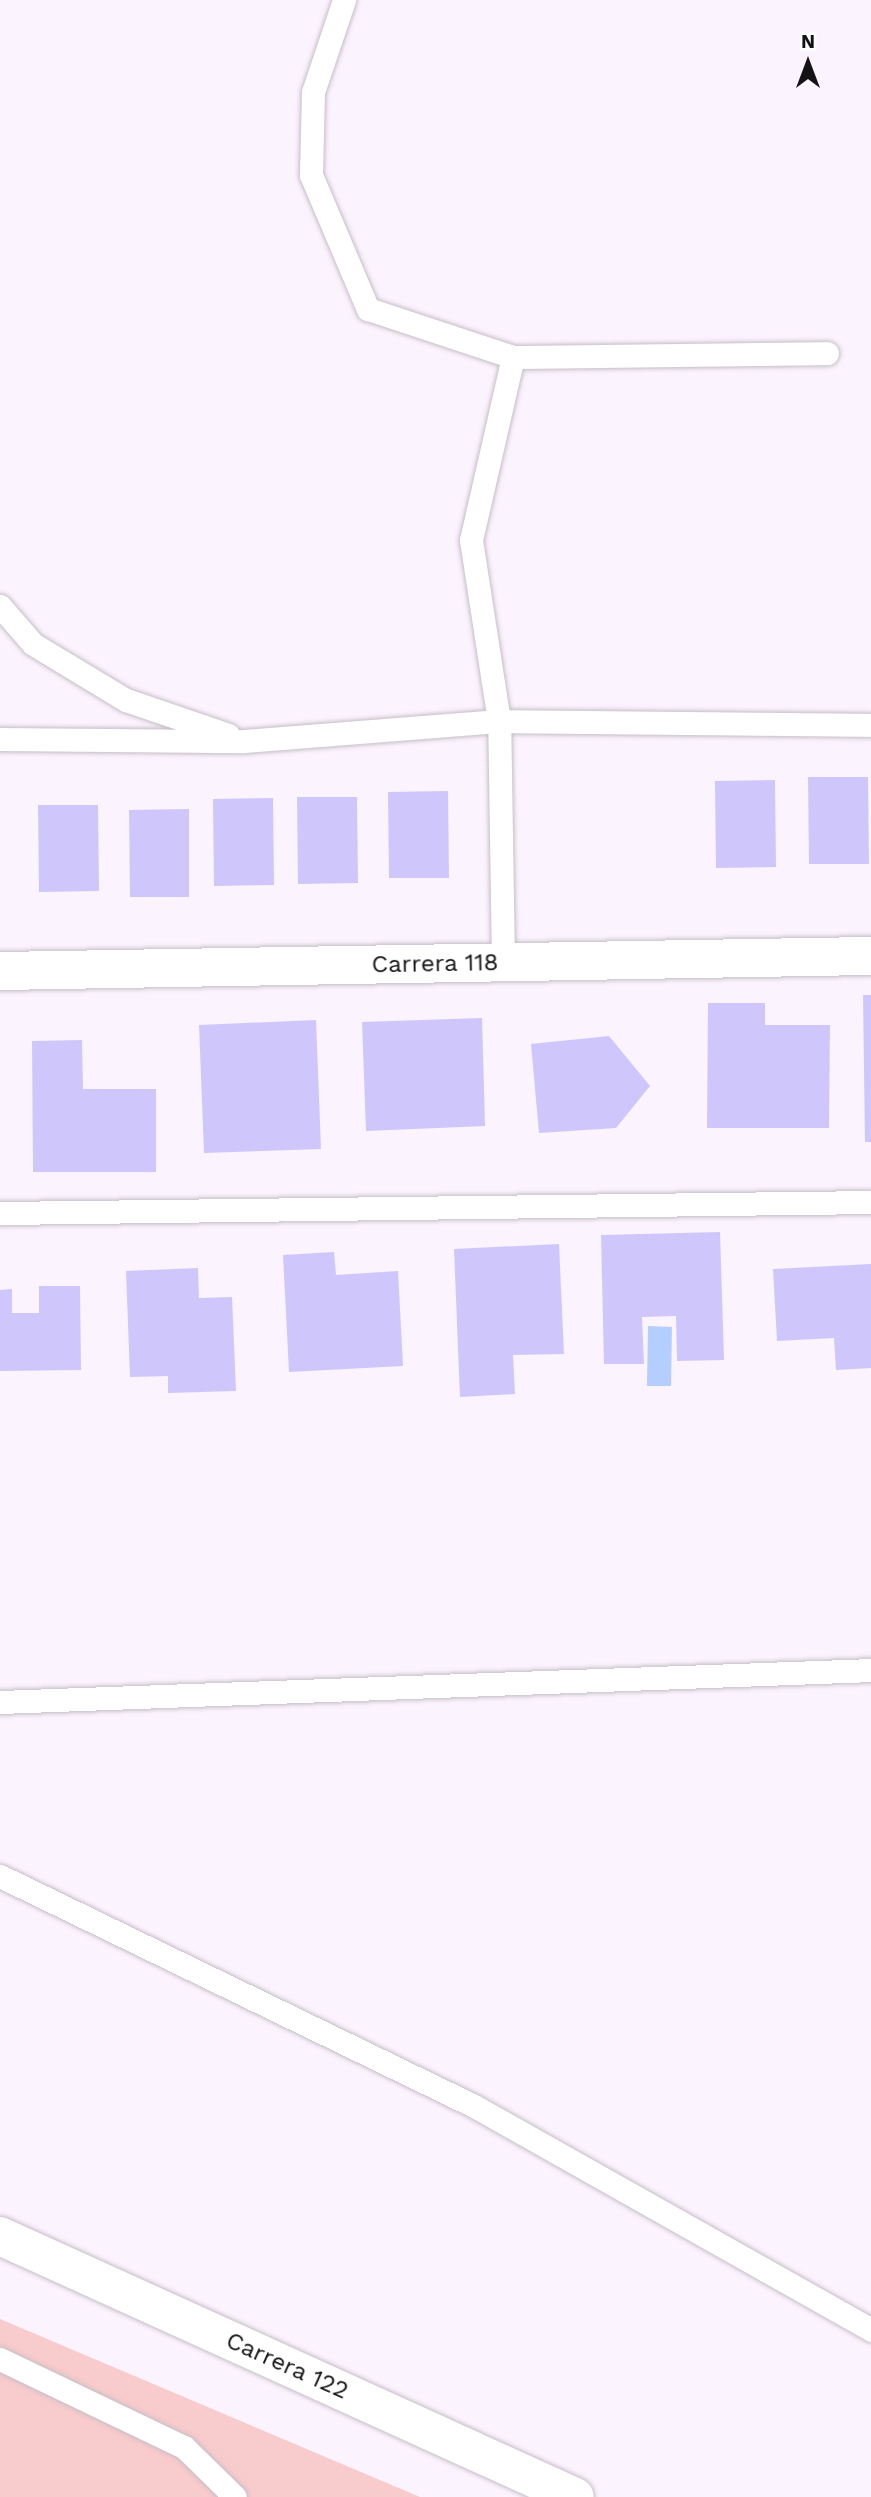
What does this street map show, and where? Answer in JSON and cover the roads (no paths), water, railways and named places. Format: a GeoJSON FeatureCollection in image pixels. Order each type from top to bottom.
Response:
{"type":"FeatureCollection","features":[{"type":"Feature","properties":{"kind":"street","name":"Carrera 118"},"geometry":{"type":"LineString","coordinates":[[0,971],[871,956]]}},
{"type":"Feature","properties":{"kind":"street","name":"Carrera 122"},"geometry":{"type":"LineString","coordinates":[[0,2236],[575,2497]]}},
{"type":"Feature","properties":{"kind":"lane"},"geometry":{"type":"LineString","coordinates":[[344,0],[313,92],[311,174],[368,309],[513,358],[827,353]]}},
{"type":"Feature","properties":{"kind":"lane"},"geometry":{"type":"LineString","coordinates":[[503,962],[499,721],[471,540],[513,358]]}},
{"type":"Feature","properties":{"kind":"lane"},"geometry":{"type":"LineString","coordinates":[[0,606],[33,643],[126,700],[244,741]]}},
{"type":"Feature","properties":{"kind":"lane"},"geometry":{"type":"LineString","coordinates":[[0,739],[244,741],[499,721],[871,725]]}},
{"type":"Feature","properties":{"kind":"lane"},"geometry":{"type":"LineString","coordinates":[[0,1213],[871,1202]]}},
{"type":"Feature","properties":{"kind":"lane"},"geometry":{"type":"LineString","coordinates":[[0,1702],[871,1670]]}},
{"type":"Feature","properties":{"kind":"lane"},"geometry":{"type":"LineString","coordinates":[[0,1876],[474,2106],[871,2330]]}},
{"type":"Feature","properties":{"kind":"lane"},"geometry":{"type":"LineString","coordinates":[[0,2359],[184,2446],[235,2497]]}},
{"type":"Feature","properties":{"kind":"water"},"geometry":{"type":"Polygon","coordinates":[[[648,1326],[672,1327],[671,1386],[647,1386],[648,1326]]]}}]}
